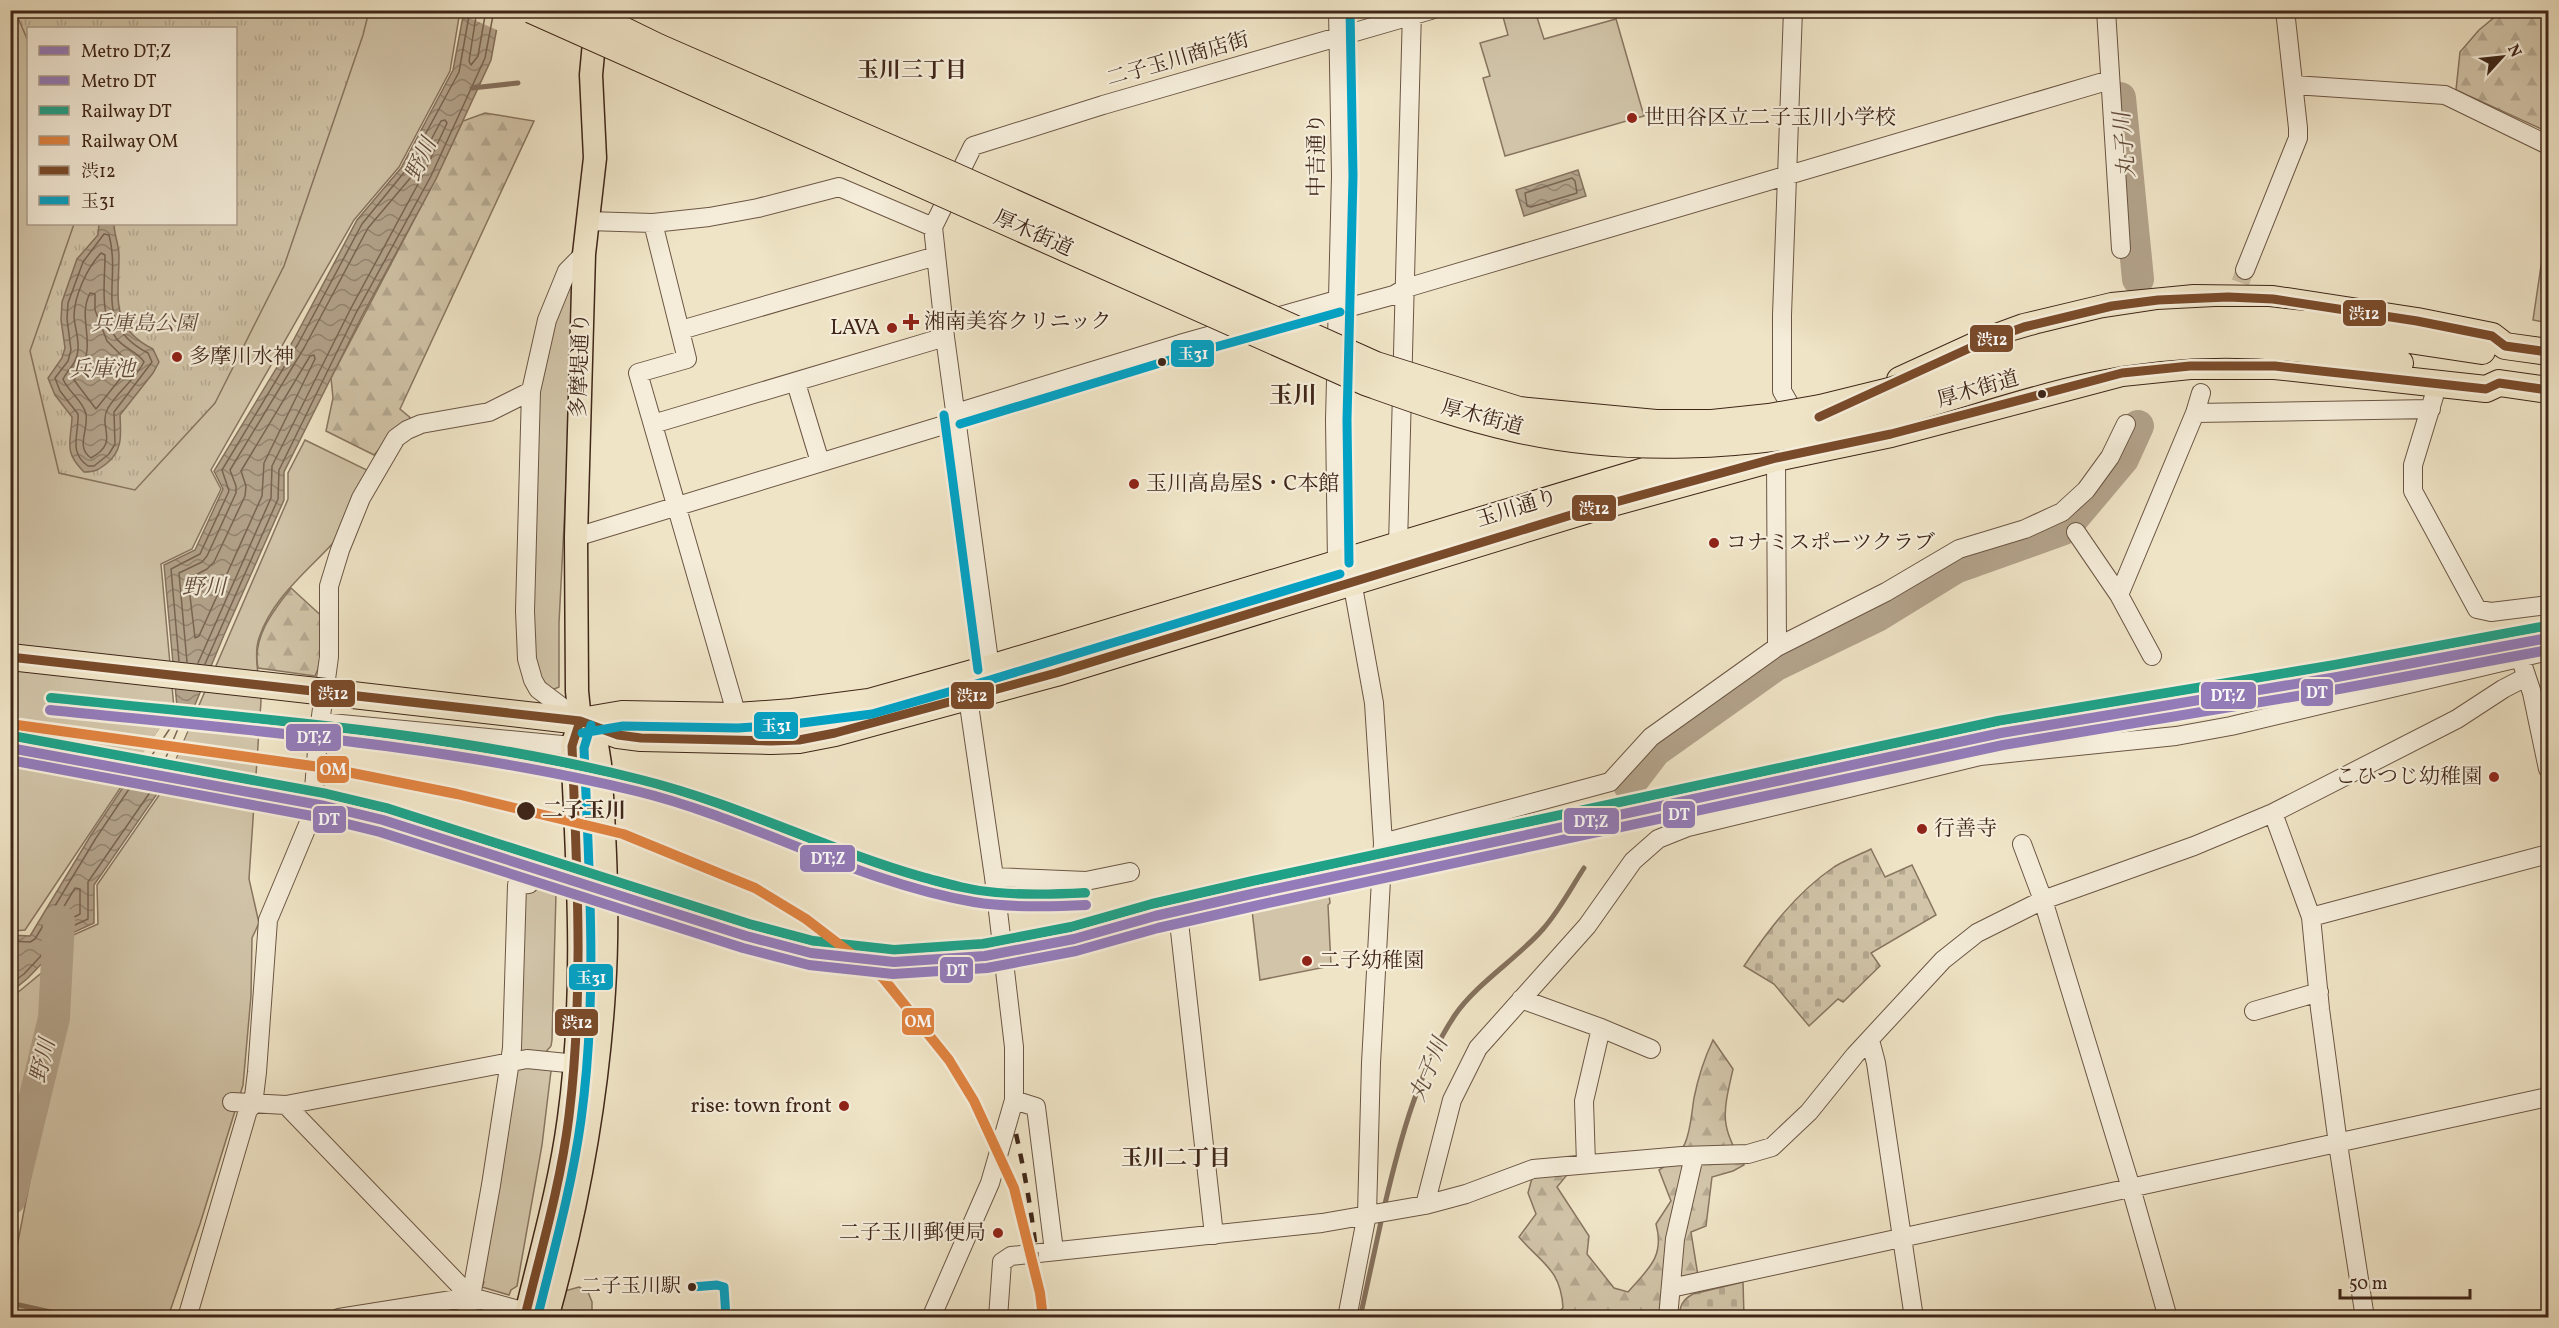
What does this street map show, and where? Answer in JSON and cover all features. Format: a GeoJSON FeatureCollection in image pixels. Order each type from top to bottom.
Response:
{"type":"FeatureCollection","features":[{"type":"Feature","properties":{"kind":"highway","name":"厚木街道"},"geometry":{"type":"LineString","coordinates":[[531,10],[1365,382],[1443,409],[1513,429],[1570,438],[1640,444],[1722,442],[1776,437],[1859,422],[2097,357],[2160,347],[2303,337],[2486,351],[2505,346]]}},
{"type":"Feature","properties":{"kind":"highway","name":"厚木街道"},"geometry":{"type":"LineString","coordinates":[[582,10],[658,47],[952,175],[1377,365],[1519,410],[1656,423],[1712,423],[1769,417],[1820,408],[1893,390],[2044,346],[2105,331],[2158,323],[2216,320],[2267,320],[2303,337],[2488,375],[2499,383]]}},
{"type":"Feature","properties":{"kind":"highway","name":"玉川通り"},"geometry":{"type":"LineString","coordinates":[[10,657],[580,721],[618,735],[641,738],[739,742],[799,740],[835,733],[968,698],[1345,572],[1398,545],[1801,425],[1983,342],[2024,327],[2112,306],[2158,300],[2228,297],[2273,299],[2417,321],[2492,336],[2505,346],[2548,352]]}},
{"type":"Feature","properties":{"kind":"highway","name":"玉川通り"},"geometry":{"type":"LineString","coordinates":[[580,721],[622,714],[737,716],[792,712],[869,702],[1345,572],[1776,458],[1890,434],[2088,380],[2160,368],[2275,366],[2486,389],[2499,383],[2548,390]]}},
{"type":"Feature","properties":{"kind":"main road","name":"多摩堤通り"},"geometry":{"type":"LineString","coordinates":[[533,1316],[569,1118],[580,942],[572,746],[580,721],[577,691],[576,537],[584,254],[595,158],[591,75],[597,10]]}},
{"type":"Feature","properties":{"kind":"main road","name":"多摩堤通り"},"geometry":{"type":"LineString","coordinates":[[533,1316],[569,1237],[580,1186],[597,1066],[606,944],[601,776],[597,745],[580,721]]}},
{"type":"Feature","properties":{"kind":"street","name":"中吉通り"},"geometry":{"type":"LineString","coordinates":[[1338,10],[1341,176],[1335,420],[1345,572],[1374,704],[1383,843],[1371,1063],[1367,1214],[1347,1317]]}},
{"type":"Feature","properties":{"kind":"street","name":"二子玉川商店街"},"geometry":{"type":"LineString","coordinates":[[933,227],[973,146],[1111,103],[1431,10]]}},
{"type":"Feature","properties":{"kind":"street"},"geometry":{"type":"LineString","coordinates":[[1793,10],[1786,177],[1782,391],[1801,425]]}},
{"type":"Feature","properties":{"kind":"street"},"geometry":{"type":"LineString","coordinates":[[2106,10],[2121,249]]}},
{"type":"Feature","properties":{"kind":"street"},"geometry":{"type":"LineString","coordinates":[[2245,270],[2298,138],[2285,10]]}},
{"type":"Feature","properties":{"kind":"street"},"geometry":{"type":"LineString","coordinates":[[1398,545],[1412,14]]}},
{"type":"Feature","properties":{"kind":"street"},"geometry":{"type":"LineString","coordinates":[[576,537],[820,462],[1180,344],[1337,300],[1350,307],[1394,295],[1406,288],[2110,80]]}},
{"type":"Feature","properties":{"kind":"street"},"geometry":{"type":"LineString","coordinates":[[2294,85],[2445,95],[2548,145]]}},
{"type":"Feature","properties":{"kind":"street"},"geometry":{"type":"LineString","coordinates":[[587,220],[653,223],[758,208],[838,187],[933,227],[945,337],[990,668],[968,698],[994,877],[1014,1047],[1014,1100],[990,1183],[931,1317]]}},
{"type":"Feature","properties":{"kind":"street"},"geometry":{"type":"LineString","coordinates":[[653,223],[687,359],[638,373],[737,716]]}},
{"type":"Feature","properties":{"kind":"street"},"geometry":{"type":"LineString","coordinates":[[580,721],[538,689],[527,659],[525,611],[531,391],[547,320],[567,271],[584,254]]}},
{"type":"Feature","properties":{"kind":"street"},"geometry":{"type":"LineString","coordinates":[[681,330],[936,256]]}},
{"type":"Feature","properties":{"kind":"street"},"geometry":{"type":"LineString","coordinates":[[653,424],[945,337]]}},
{"type":"Feature","properties":{"kind":"street"},"geometry":{"type":"LineString","coordinates":[[796,383],[820,462]]}},
{"type":"Feature","properties":{"kind":"street"},"geometry":{"type":"LineString","coordinates":[[2442,384],[2434,393],[2414,465],[2413,491],[2477,609],[2491,612],[2548,605]]}},
{"type":"Feature","properties":{"kind":"street"},"geometry":{"type":"LineString","coordinates":[[187,1317],[248,1110],[253,1105],[268,920],[312,815],[320,722],[329,657],[329,586],[340,550],[362,498],[396,438],[421,424],[489,412],[531,391]]}},
{"type":"Feature","properties":{"kind":"street"},"geometry":{"type":"LineString","coordinates":[[2119,595],[2195,413],[2201,393]]}},
{"type":"Feature","properties":{"kind":"street"},"geometry":{"type":"LineString","coordinates":[[2195,413],[2431,409]]}},
{"type":"Feature","properties":{"kind":"street"},"geometry":{"type":"LineString","coordinates":[[1383,843],[1610,783],[1652,737],[1777,647],[1886,592],[1959,549],[2025,529],[2062,512],[2086,490],[2110,457],[2126,424]]}},
{"type":"Feature","properties":{"kind":"street"},"geometry":{"type":"LineString","coordinates":[[1776,458],[1777,647]]}},
{"type":"Feature","properties":{"kind":"street"},"geometry":{"type":"LineString","coordinates":[[2076,532],[2119,595],[2152,656]]}},
{"type":"Feature","properties":{"kind":"street"},"geometry":{"type":"LineString","coordinates":[[1425,1205],[1452,1100],[1478,1048],[1587,926],[1633,861],[1658,839],[1689,827],[1980,756],[2176,736],[2231,726],[2548,651]]}},
{"type":"Feature","properties":{"kind":"street"},"geometry":{"type":"LineString","coordinates":[[2522,658],[2548,769]]}},
{"type":"Feature","properties":{"kind":"street"},"geometry":{"type":"LineString","coordinates":[[998,1317],[1002,1262],[1011,1256],[1322,1223],[1425,1205],[1466,1194],[1533,1169],[1748,1154],[1772,1147],[1809,1112],[1855,1055],[1943,960],[1977,933],[2043,900],[2194,846],[2273,813],[2457,719],[2526,677]]}},
{"type":"Feature","properties":{"kind":"street"},"geometry":{"type":"LineString","coordinates":[[320,722],[572,746]]}},
{"type":"Feature","properties":{"kind":"street"},"geometry":{"type":"LineString","coordinates":[[2273,813],[2312,917],[2338,1144],[2365,1317]]}},
{"type":"Feature","properties":{"kind":"street"},"geometry":{"type":"LineString","coordinates":[[2022,844],[2043,900],[2168,1317]]}},
{"type":"Feature","properties":{"kind":"street"},"geometry":{"type":"LineString","coordinates":[[2312,917],[2548,854]]}},
{"type":"Feature","properties":{"kind":"street"},"geometry":{"type":"LineString","coordinates":[[994,877],[1086,881],[1130,872]]}},
{"type":"Feature","properties":{"kind":"street"},"geometry":{"type":"LineString","coordinates":[[465,1317],[471,1297],[510,1061],[518,885],[529,884]]}},
{"type":"Feature","properties":{"kind":"street"},"geometry":{"type":"LineString","coordinates":[[1179,922],[1214,1235]]}},
{"type":"Feature","properties":{"kind":"street"},"geometry":{"type":"LineString","coordinates":[[2254,1011],[2319,992]]}},
{"type":"Feature","properties":{"kind":"street"},"geometry":{"type":"LineString","coordinates":[[1521,999],[1651,1049]]}},
{"type":"Feature","properties":{"kind":"street"},"geometry":{"type":"LineString","coordinates":[[1586,1164],[1584,1101],[1601,1028]]}},
{"type":"Feature","properties":{"kind":"street"},"geometry":{"type":"LineString","coordinates":[[1870,1040],[1876,1063],[1914,1317]]}},
{"type":"Feature","properties":{"kind":"street"},"geometry":{"type":"LineString","coordinates":[[232,1102],[253,1105],[286,1105],[527,1059],[597,1066]]}},
{"type":"Feature","properties":{"kind":"street"},"geometry":{"type":"LineString","coordinates":[[1671,1288],[2548,1097]]}},
{"type":"Feature","properties":{"kind":"street"},"geometry":{"type":"LineString","coordinates":[[1014,1100],[1036,1107],[1054,1251]]}},
{"type":"Feature","properties":{"kind":"street"},"geometry":{"type":"LineString","coordinates":[[286,1105],[471,1297]]}},
{"type":"Feature","properties":{"kind":"street"},"geometry":{"type":"LineString","coordinates":[[1668,1317],[1675,1239],[1694,1156]]}},
{"type":"Feature","properties":{"kind":"street"},"geometry":{"type":"LineString","coordinates":[[339,1317],[471,1297],[533,1316]]}},
{"type":"Feature","properties":{"kind":"green space"},"geometry":{"type":"Polygon","coordinates":[[[10,11],[460,11],[450,71],[399,167],[354,220],[211,470],[221,489],[192,549],[161,564],[174,708],[25,930],[14,931],[10,858],[10,11]]]}},
{"type":"Feature","properties":{"kind":"green space","name":"兵庫島公園"},"geometry":{"type":"Polygon","coordinates":[[[15,11],[369,11],[363,35],[284,266],[215,403],[135,490],[59,473],[30,351],[74,225],[237,225],[237,27],[27,27],[27,39],[15,11]]]}},
{"type":"Feature","properties":{"kind":"green space"},"geometry":{"type":"Polygon","coordinates":[[[1535,11],[1544,39],[1616,19],[1644,116],[1505,156],[1483,78],[1490,76],[1480,43],[1508,35],[1502,13],[1535,11]]]}},
{"type":"Feature","properties":{"kind":"green space"},"geometry":{"type":"Polygon","coordinates":[[[2502,11],[2548,11],[2548,132],[2456,90],[2460,52],[2479,30],[2502,11]]]}},
{"type":"Feature","properties":{"kind":"green space"},"geometry":{"type":"Polygon","coordinates":[[[485,113],[534,121],[400,409],[413,420],[392,435],[374,455],[326,431],[333,398],[331,378],[434,182],[463,121],[485,113]]]}},
{"type":"Feature","properties":{"kind":"green space"},"geometry":{"type":"Polygon","coordinates":[[[2542,259],[2548,260],[2548,323],[2533,320],[2542,259]]]}},
{"type":"Feature","properties":{"kind":"green space"},"geometry":{"type":"Polygon","coordinates":[[[573,282],[568,448],[559,623],[559,687],[552,690],[538,676],[533,658],[536,404],[546,338],[569,283],[573,282]]]}},
{"type":"Feature","properties":{"kind":"green space"},"geometry":{"type":"Polygon","coordinates":[[[305,440],[371,472],[351,521],[275,606],[266,621],[257,645],[261,701],[249,879],[259,923],[252,938],[251,996],[243,1085],[200,1224],[168,1317],[11,1318],[11,1277],[63,1012],[71,936],[98,924],[97,885],[162,791],[288,499],[288,473],[305,440]]]}},
{"type":"Feature","properties":{"kind":"green space"},"geometry":{"type":"Polygon","coordinates":[[[291,588],[327,621],[315,676],[258,668],[258,646],[261,635],[271,615],[291,588]]]}},
{"type":"Feature","properties":{"kind":"green space"},"geometry":{"type":"Polygon","coordinates":[[[2507,630],[2515,651],[2340,692],[2335,666],[2507,630]]]}},
{"type":"Feature","properties":{"kind":"green space"},"geometry":{"type":"Polygon","coordinates":[[[1871,849],[1885,877],[1912,865],[1936,915],[1871,953],[1880,966],[1843,1002],[1838,999],[1809,1026],[1774,984],[1744,966],[1773,925],[1807,888],[1834,867],[1871,849]]]}},
{"type":"Feature","properties":{"kind":"green space"},"geometry":{"type":"Polygon","coordinates":[[[534,881],[548,886],[548,891],[554,891],[556,894],[552,1040],[551,1046],[544,1054],[522,1052],[519,1049],[523,890],[535,891],[534,881]]]}},
{"type":"Feature","properties":{"kind":"green space"},"geometry":{"type":"Polygon","coordinates":[[[1324,889],[1325,894],[1329,894],[1330,903],[1328,905],[1331,966],[1260,980],[1252,910],[1324,889]]]}},
{"type":"Feature","properties":{"kind":"green space"},"geometry":{"type":"Polygon","coordinates":[[[50,966],[47,1025],[11,1182],[11,998],[50,966]]]}},
{"type":"Feature","properties":{"kind":"green space"},"geometry":{"type":"Polygon","coordinates":[[[1713,1040],[1733,1069],[1725,1119],[1730,1140],[1744,1165],[1712,1177],[1706,1226],[1691,1232],[1698,1276],[1685,1293],[1676,1297],[1673,1317],[1551,1317],[1563,1308],[1558,1284],[1554,1275],[1519,1237],[1536,1214],[1528,1193],[1532,1178],[1571,1170],[1557,1187],[1589,1236],[1587,1254],[1614,1288],[1628,1292],[1648,1269],[1656,1254],[1658,1235],[1656,1224],[1671,1201],[1659,1170],[1677,1156],[1687,1139],[1697,1083],[1713,1040]]]}},
{"type":"Feature","properties":{"kind":"green space"},"geometry":{"type":"Polygon","coordinates":[[[545,1065],[551,1071],[542,1145],[517,1286],[511,1290],[509,1295],[482,1287],[484,1282],[478,1279],[511,1069],[545,1065]]]}},
{"type":"Feature","properties":{"kind":"green space"},"geometry":{"type":"Polygon","coordinates":[[[1743,1282],[1744,1317],[1679,1317],[1682,1304],[1693,1294],[1743,1282]]]}},
{"type":"Feature","properties":{"kind":"green space"},"geometry":{"type":"Polygon","coordinates":[[[579,1287],[588,1292],[592,1302],[592,1317],[556,1317],[561,1292],[579,1287]]]}},
{"type":"Feature","properties":{"kind":"water","name":"野川"},"geometry":{"type":"Polygon","coordinates":[[[464,11],[500,11],[491,60],[436,179],[362,316],[284,472],[284,500],[224,635],[159,791],[94,885],[94,923],[70,934],[28,978],[11,992],[11,935],[30,936],[91,835],[177,707],[164,565],[195,550],[223,489],[214,471],[293,341],[357,220],[401,168],[453,70],[464,11]]]}},
{"type":"Feature","properties":{"kind":"water"},"geometry":{"type":"Polygon","coordinates":[[[1578,170],[1586,196],[1524,216],[1516,190],[1578,170]]]}},
{"type":"Feature","properties":{"kind":"water","name":"兵庫池"},"geometry":{"type":"Polygon","coordinates":[[[99,225],[114,225],[119,252],[119,310],[129,331],[153,349],[159,362],[120,415],[120,436],[116,454],[98,469],[84,472],[77,465],[71,452],[72,417],[55,395],[48,378],[62,358],[65,348],[61,320],[62,302],[77,259],[98,235],[99,225]]]}},
{"type":"Feature","properties":{"kind":"pier"},"geometry":{"type":"Polygon","coordinates":[[[461,10],[503,10],[499,31],[461,14],[461,10]]]}},
{"type":"Feature","properties":{"kind":"pier"},"geometry":{"type":"Polygon","coordinates":[[[166,719],[191,722],[165,783],[127,776],[166,719]]]}},
{"type":"Feature","properties":{"kind":"waterway"},"geometry":{"type":"LineString","coordinates":[[472,88],[518,83]]}},
{"type":"Feature","properties":{"kind":"waterway","name":"丸子川"},"geometry":{"type":"LineString","coordinates":[[2120,98],[2138,279]]}},
{"type":"Feature","properties":{"kind":"waterway"},"geometry":{"type":"LineString","coordinates":[[1629,785],[1655,751],[1776,665],[1877,616],[1955,568],[2064,529],[2123,459],[2138,426]]}},
{"type":"Feature","properties":{"kind":"waterway","name":"丸子川"},"geometry":{"type":"LineString","coordinates":[[1384,1208],[1411,1108],[1430,1059],[1442,1036],[1455,1015],[1474,992],[1543,929],[1560,907],[1584,868]]}},
{"type":"Feature","properties":{"kind":"waterway","name":"野川"},"geometry":{"type":"LineString","coordinates":[[10,1199],[54,1018],[59,921]]}},
{"type":"Feature","properties":{"kind":"waterway","name":"丸子川"},"geometry":{"type":"LineString","coordinates":[[1360,1318],[1382,1217]]}},
{"type":"Feature","properties":{"kind":"waterway"},"geometry":{"type":"LineString","coordinates":[[10,1303],[64,1315]]}},
{"type":"Feature","properties":{"kind":"tunnel"},"geometry":{"type":"LineString","coordinates":[[2231,308],[2245,270]]}},
{"type":"Feature","properties":{"kind":"railway"},"geometry":{"type":"LineString","coordinates":[[1016,1134],[1031,1213],[1040,1293]]}},
{"type":"Feature","properties":{"kind":"metro line","name":"DT;Z"},"geometry":{"type":"LineString","coordinates":[[10,748],[325,806],[383,820],[746,936],[811,953],[894,962],[985,956],[1074,939],[1155,916],[1256,893],[2001,733],[2337,677],[2548,638]]}},
{"type":"Feature","properties":{"kind":"metro line","name":"DT"},"geometry":{"type":"LineString","coordinates":[[10,760],[323,818],[380,832],[743,948],[809,965],[893,974],[987,968],[1076,951],[1158,928],[1259,905],[2003,745],[2339,689],[2548,650]]}},
{"type":"Feature","properties":{"kind":"metro line","name":"DT;Z"},"geometry":{"type":"LineString","coordinates":[[50,710],[271,732],[418,750],[564,775],[679,803],[846,865],[931,893],[1002,905],[1044,907],[1086,905]]}},
{"type":"Feature","properties":{"kind":"rail line","name":"DT"},"geometry":{"type":"LineString","coordinates":[[12,736],[327,794],[386,808],[749,924],[813,941],[894,950],[983,944],[1071,927],[1152,904],[1253,881],[1998,721],[2335,665],[2546,626]]}},
{"type":"Feature","properties":{"kind":"rail line","name":"DT"},"geometry":{"type":"LineString","coordinates":[[51,698],[348,728],[496,749],[569,763],[677,790],[852,854],[958,887],[1005,894],[1085,893]]}},
{"type":"Feature","properties":{"kind":"rail line","name":"OM"},"geometry":{"type":"LineString","coordinates":[[10,724],[327,768],[457,794],[623,834],[755,888],[806,919],[883,978],[949,1060],[974,1101],[1014,1188],[1040,1293],[1043,1318]]}},
{"type":"Feature","properties":{"kind":"transit line","name":"玉31"},"geometry":{"type":"LineString","coordinates":[[1349,563],[1347,420],[1353,176],[1350,10]]}},
{"type":"Feature","properties":{"kind":"transit line","name":"渋12"},"geometry":{"type":"LineString","coordinates":[[1819,417],[1983,342],[2024,327],[2112,306],[2158,300],[2228,297],[2273,299],[2417,321],[2492,336],[2505,346],[2548,352]]}},
{"type":"Feature","properties":{"kind":"transit line","name":"玉31"},"geometry":{"type":"LineString","coordinates":[[960,424],[1183,356],[1340,312]]}},
{"type":"Feature","properties":{"kind":"transit line","name":"渋12"},"geometry":{"type":"LineString","coordinates":[[10,657],[580,721],[618,735],[641,738],[799,740],[835,733],[1056,673],[1594,508],[1776,458],[1891,434],[2122,373],[2190,366],[2275,366],[2486,389],[2499,383],[2548,390]]}},
{"type":"Feature","properties":{"kind":"transit line","name":"玉31"},"geometry":{"type":"LineString","coordinates":[[944,415],[978,670]]}},
{"type":"Feature","properties":{"kind":"transit line","name":"玉31"},"geometry":{"type":"LineString","coordinates":[[582,733],[623,726],[738,728],[794,724],[872,714],[1340,574]]}},
{"type":"Feature","properties":{"kind":"transit line","name":"渋12"},"geometry":{"type":"LineString","coordinates":[[531,1318],[526,1312],[561,1165],[574,1070],[578,931],[572,746],[580,721]]}},
{"type":"Feature","properties":{"kind":"transit line","name":"玉31"},"geometry":{"type":"LineString","coordinates":[[538,1315],[573,1169],[586,1074],[591,934],[584,748],[591,725]]}},
{"type":"Feature","properties":{"kind":"transit line","name":"玉31"},"geometry":{"type":"LineString","coordinates":[[692,1287],[717,1285],[724,1287],[726,1318]]}},
{"type":"Feature","properties":{"kind":"place","name":"世田谷区立二子玉川小学校"},"geometry":{"type":"Point","coordinates":[1632,118]}},
{"type":"Feature","properties":{"kind":"place","name":"湘南美容クリニック"},"geometry":{"type":"Point","coordinates":[911,322]}},
{"type":"Feature","properties":{"kind":"place","name":"LAVA"},"geometry":{"type":"Point","coordinates":[892,328]}},
{"type":"Feature","properties":{"kind":"place","name":"多摩川水神"},"geometry":{"type":"Point","coordinates":[177,357]}},
{"type":"Feature","properties":{"kind":"place","name":"玉川高島屋S・C本館"},"geometry":{"type":"Point","coordinates":[1134,484]}},
{"type":"Feature","properties":{"kind":"place","name":"コナミスポーツクラブ"},"geometry":{"type":"Point","coordinates":[1714,543]}},
{"type":"Feature","properties":{"kind":"place","name":"こひつじ幼稚園"},"geometry":{"type":"Point","coordinates":[2494,777]}},
{"type":"Feature","properties":{"kind":"place","name":"二子玉川"},"geometry":{"type":"Point","coordinates":[526,811]}},
{"type":"Feature","properties":{"kind":"place","name":"行善寺"},"geometry":{"type":"Point","coordinates":[1922,829]}},
{"type":"Feature","properties":{"kind":"place","name":"二子幼稚園"},"geometry":{"type":"Point","coordinates":[1307,961]}},
{"type":"Feature","properties":{"kind":"place","name":"rise: town front"},"geometry":{"type":"Point","coordinates":[844,1106]}},
{"type":"Feature","properties":{"kind":"place","name":"二子玉川郵便局"},"geometry":{"type":"Point","coordinates":[998,1233]}},
{"type":"Feature","properties":{"kind":"place","name":"二子玉川駅"},"geometry":{"type":"Point","coordinates":[692,1287]}},
{"type":"Feature","properties":{"kind":"district","name":"玉川三丁目"},"geometry":{"type":"Point","coordinates":[912,71]}},
{"type":"Feature","properties":{"kind":"district","name":"玉川"},"geometry":{"type":"Point","coordinates":[1293,397]}},
{"type":"Feature","properties":{"kind":"district","name":"玉川二丁目"},"geometry":{"type":"Point","coordinates":[1176,1159]}}]}
